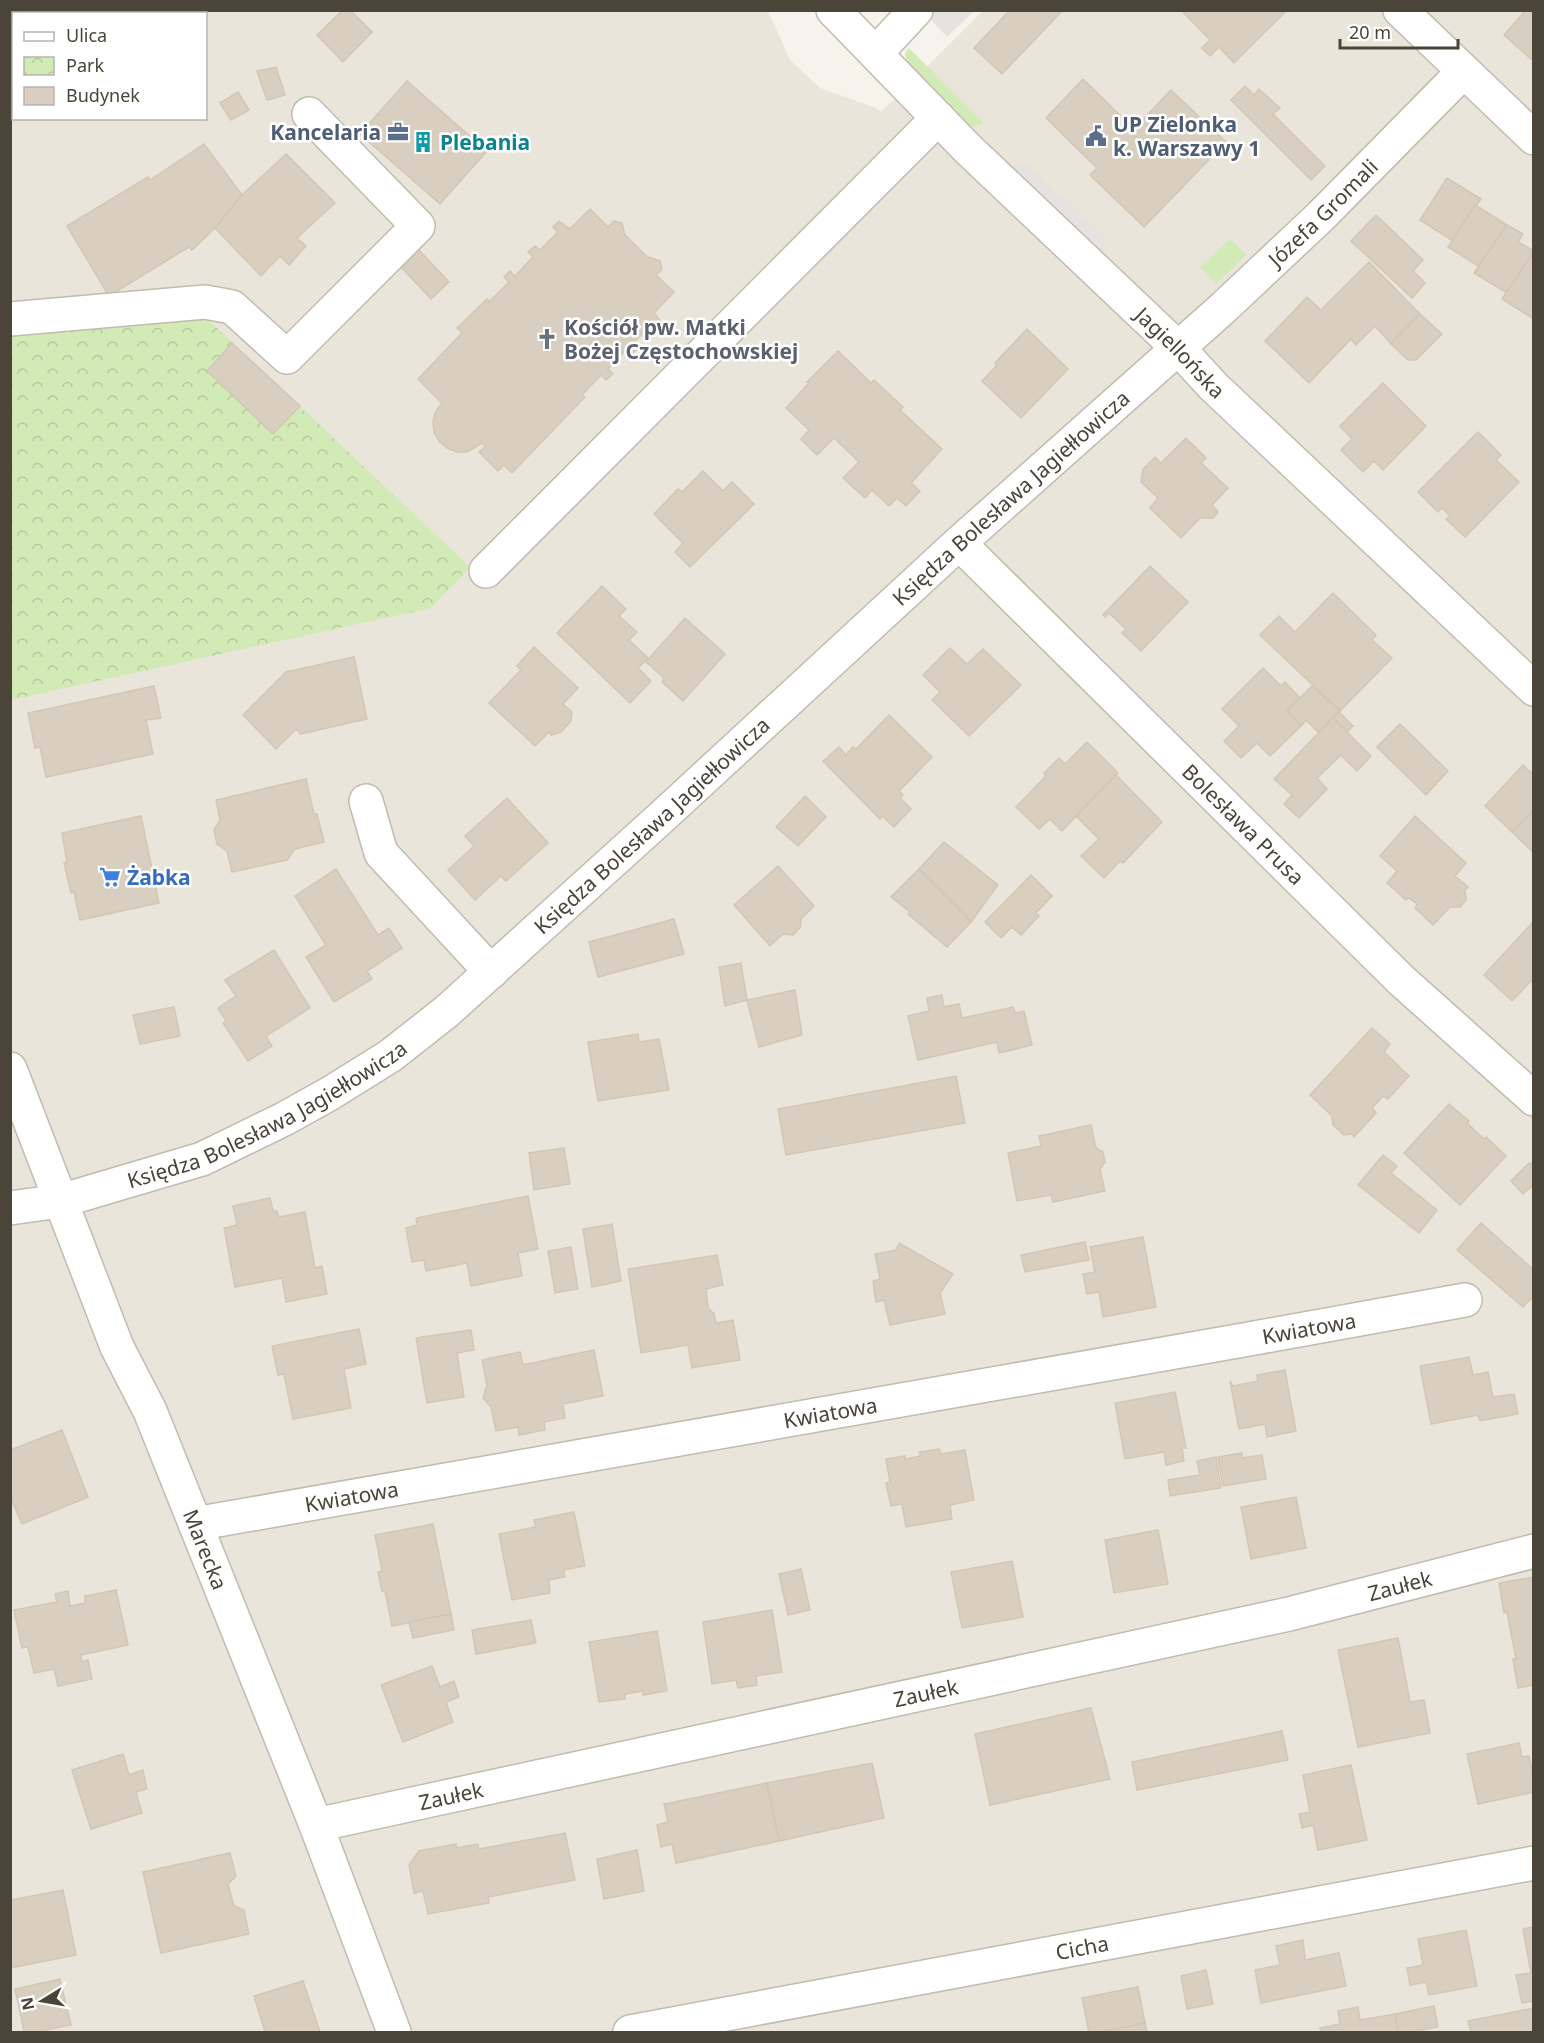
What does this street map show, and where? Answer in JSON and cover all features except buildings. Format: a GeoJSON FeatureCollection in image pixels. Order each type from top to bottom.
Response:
{"type":"FeatureCollection","features":[{"type":"Feature","properties":{"kind":"street","name":"Jagiellońska"},"geometry":{"type":"LineString","coordinates":[[833,10],[968,149],[1179,349],[1213,386],[1533,689]]}},
{"type":"Feature","properties":{"kind":"street"},"geometry":{"type":"LineString","coordinates":[[876,53],[916,10]]}},
{"type":"Feature","properties":{"kind":"street"},"geometry":{"type":"LineString","coordinates":[[1400,10],[1533,138]]}},
{"type":"Feature","properties":{"kind":"street","name":"Józefa Gromali"},"geometry":{"type":"LineString","coordinates":[[1179,349],[1321,216],[1463,72]]}},
{"type":"Feature","properties":{"kind":"street"},"geometry":{"type":"LineString","coordinates":[[10,319],[205,302],[232,307],[287,357],[418,226],[309,114]]}},
{"type":"Feature","properties":{"kind":"street"},"geometry":{"type":"LineString","coordinates":[[486,571],[938,118]]}},
{"type":"Feature","properties":{"kind":"street","name":"Księdza Bolesława Jagiełłowicza"},"geometry":{"type":"LineString","coordinates":[[10,1208],[60,1201],[202,1158],[285,1119],[390,1056],[446,1012],[491,972],[959,543],[1179,349]]}},
{"type":"Feature","properties":{"kind":"street","name":"Bolesława Prusa"},"geometry":{"type":"LineString","coordinates":[[959,543],[1401,980],[1533,1099]]}},
{"type":"Feature","properties":{"kind":"street"},"geometry":{"type":"LineString","coordinates":[[366,801],[381,853],[491,972]]}},
{"type":"Feature","properties":{"kind":"street","name":"Marecka"},"geometry":{"type":"LineString","coordinates":[[10,1069],[117,1347],[150,1411],[316,1826],[394,2032]]}},
{"type":"Feature","properties":{"kind":"street","name":"Kwiatowa"},"geometry":{"type":"LineString","coordinates":[[195,1524],[1465,1300]]}},
{"type":"Feature","properties":{"kind":"street","name":"Zaułek"},"geometry":{"type":"LineString","coordinates":[[316,1826],[1289,1614],[1533,1551]]}},
{"type":"Feature","properties":{"kind":"street","name":"Cicha"},"geometry":{"type":"LineString","coordinates":[[630,2032],[1533,1863]]}},
{"type":"Feature","properties":{"kind":"shaded area"},"geometry":{"type":"Polygon","coordinates":[[[11,11],[768,11],[790,60],[820,88],[876,108],[881,112],[983,11],[1533,11],[1533,2032],[11,2032],[11,11]]]}},
{"type":"Feature","properties":{"kind":"shaded area"},"geometry":{"type":"Polygon","coordinates":[[[923,11],[974,11],[947,37],[923,11]]]}},
{"type":"Feature","properties":{"kind":"shaded area"},"geometry":{"type":"Polygon","coordinates":[[[1026,163],[1105,239],[1102,257],[1008,168],[1026,163]]]}},
{"type":"Feature","properties":{"kind":"green space"},"geometry":{"type":"Polygon","coordinates":[[[909,48],[984,123],[970,126],[965,123],[908,68],[905,53],[909,48]]]}},
{"type":"Feature","properties":{"kind":"green space"},"geometry":{"type":"Polygon","coordinates":[[[1230,239],[1246,255],[1216,284],[1200,267],[1230,239]]]}},
{"type":"Feature","properties":{"kind":"green space"},"geometry":{"type":"Polygon","coordinates":[[[197,309],[470,567],[431,608],[11,700],[11,324],[197,309]]]}},
{"type":"Feature","properties":{"kind":"place","name":"Kancelaria"},"geometry":{"type":"Point","coordinates":[398,132]}},
{"type":"Feature","properties":{"kind":"place","name":"UP Zielonka k. Warszawy 1"},"geometry":{"type":"Point","coordinates":[1096,136]}},
{"type":"Feature","properties":{"kind":"place","name":"Plebania"},"geometry":{"type":"Point","coordinates":[423,142]}},
{"type":"Feature","properties":{"kind":"place","name":"Kościół pw. Matki Bożej Częstochowskiej"},"geometry":{"type":"Point","coordinates":[547,339]}},
{"type":"Feature","properties":{"kind":"place","name":"Żabka"},"geometry":{"type":"Point","coordinates":[110,877]}}]}
